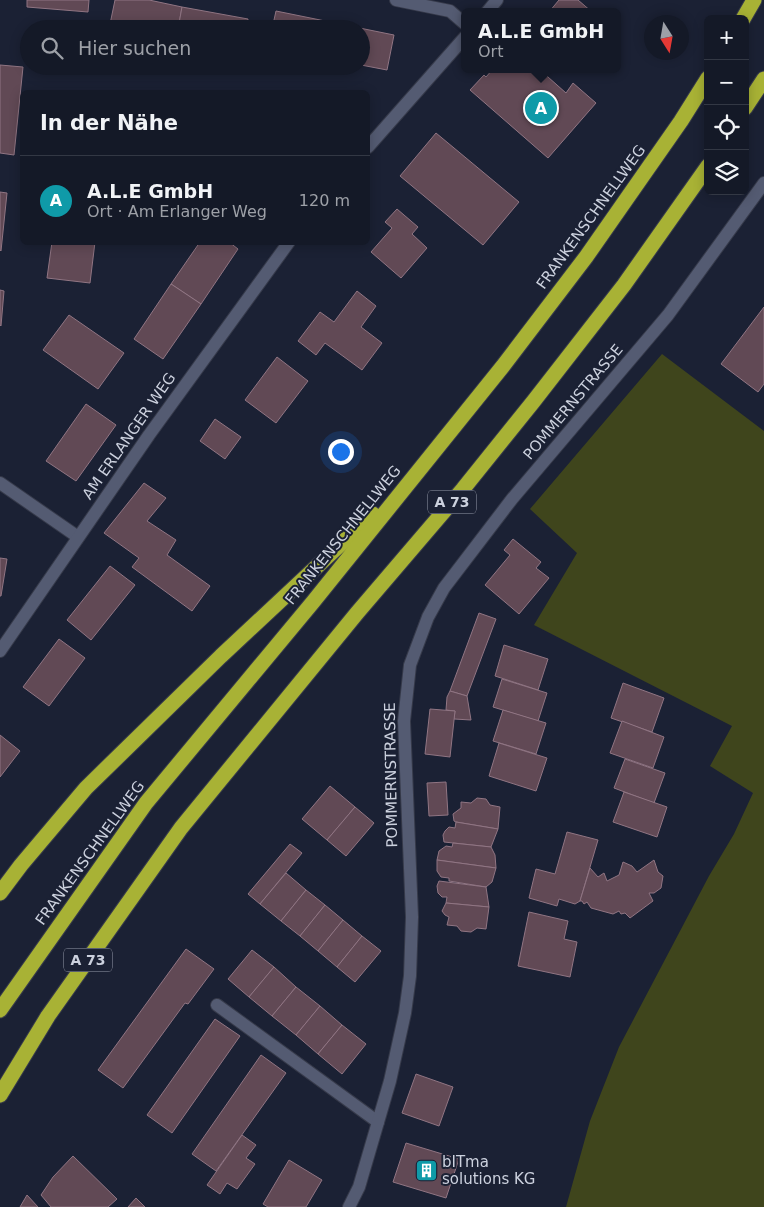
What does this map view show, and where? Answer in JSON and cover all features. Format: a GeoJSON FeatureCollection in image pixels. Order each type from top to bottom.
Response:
{"type":"FeatureCollection","features":[{"type":"Feature","properties":{"kind":"highway"},"geometry":{"type":"LineString","coordinates":[[745,15],[754,0]]}},
{"type":"Feature","properties":{"kind":"highway"},"geometry":{"type":"LineString","coordinates":[[747,105],[764,79]]}},
{"type":"Feature","properties":{"kind":"highway","name":"FRANKENSCHNELLWEG"},"geometry":{"type":"LineString","coordinates":[[0,1010],[146,803],[313,602],[410,479],[503,366],[586,257],[704,84]]}},
{"type":"Feature","properties":{"kind":"highway","name":"A 73"},"geometry":{"type":"LineString","coordinates":[[0,1094],[48,1016],[180,828],[527,410],[624,285],[704,172]]}},
{"type":"Feature","properties":{"kind":"highway"},"geometry":{"type":"LineString","coordinates":[[0,893],[86,788],[221,656],[410,479]]}},
{"type":"Feature","properties":{"kind":"street"},"geometry":{"type":"LineString","coordinates":[[396,0],[450,12],[461,21]]}},
{"type":"Feature","properties":{"kind":"street"},"geometry":{"type":"LineString","coordinates":[[370,145],[461,42]]}},
{"type":"Feature","properties":{"kind":"street","name":"POMMERNSTRASSE"},"geometry":{"type":"LineString","coordinates":[[349,1207],[359,1187],[390,1081],[403,1026],[410,976],[412,917],[404,721],[410,665],[428,618],[444,588],[512,498],[668,315],[764,183]]}},
{"type":"Feature","properties":{"kind":"street","name":"AM ERLANGER WEG"},"geometry":{"type":"LineString","coordinates":[[0,651],[155,427],[287,245]]}},
{"type":"Feature","properties":{"kind":"street"},"geometry":{"type":"LineString","coordinates":[[0,483],[78,537]]}},
{"type":"Feature","properties":{"kind":"street"},"geometry":{"type":"LineString","coordinates":[[217,1005],[378,1122]]}},
{"type":"Feature","properties":{"kind":"green space"},"geometry":{"type":"Polygon","coordinates":[[[662,354],[764,431],[764,1207],[566,1207],[590,1121],[619,1047],[709,876],[734,834],[753,793],[710,766],[732,726],[534,625],[577,553],[530,509],[662,354]]]}},
{"type":"Feature","properties":{"kind":"building"},"geometry":{"type":"Polygon","coordinates":[[[27,0],[89,0],[88,12],[27,7],[27,0]]]}},
{"type":"Feature","properties":{"kind":"building"},"geometry":{"type":"Polygon","coordinates":[[[115,0],[149,0],[182,7],[180,20],[111,20],[115,0]]]}},
{"type":"Feature","properties":{"kind":"building"},"geometry":{"type":"Polygon","coordinates":[[[559,0],[578,0],[587,8],[552,8],[559,0]]]}},
{"type":"Feature","properties":{"kind":"building"},"geometry":{"type":"Polygon","coordinates":[[[182,7],[248,19],[248,20],[180,20],[182,7]]]}},
{"type":"Feature","properties":{"kind":"building"},"geometry":{"type":"Polygon","coordinates":[[[276,11],[320,20],[274,20],[276,11]]]}},
{"type":"Feature","properties":{"kind":"building"},"geometry":{"type":"Polygon","coordinates":[[[370,30],[394,35],[387,70],[370,67],[370,30]]]}},
{"type":"Feature","properties":{"kind":"building"},"geometry":{"type":"Polygon","coordinates":[[[0,65],[20,67],[20,75],[22,75],[14,155],[0,153],[0,65]]]}},
{"type":"Feature","properties":{"kind":"building"},"geometry":{"type":"Polygon","coordinates":[[[490,73],[544,73],[566,93],[573,83],[596,103],[548,158],[470,90],[484,75],[486,77],[490,73]]]}},
{"type":"Feature","properties":{"kind":"building"},"geometry":{"type":"Polygon","coordinates":[[[436,133],[519,202],[483,245],[400,176],[436,133]]]}},
{"type":"Feature","properties":{"kind":"building"},"geometry":{"type":"Polygon","coordinates":[[[0,192],[7,193],[1,251],[0,250],[0,192]]]}},
{"type":"Feature","properties":{"kind":"building"},"geometry":{"type":"Polygon","coordinates":[[[397,209],[418,227],[412,234],[427,248],[401,278],[371,252],[392,228],[385,222],[397,209]]]}},
{"type":"Feature","properties":{"kind":"building"},"geometry":{"type":"Polygon","coordinates":[[[52,245],[95,245],[90,283],[47,278],[52,245]]]}},
{"type":"Feature","properties":{"kind":"building"},"geometry":{"type":"Polygon","coordinates":[[[198,245],[233,245],[238,249],[201,304],[171,284],[198,245]]]}},
{"type":"Feature","properties":{"kind":"building"},"geometry":{"type":"Polygon","coordinates":[[[171,284],[201,304],[163,359],[134,339],[171,284]]]}},
{"type":"Feature","properties":{"kind":"building"},"geometry":{"type":"Polygon","coordinates":[[[0,290],[4,291],[1,326],[0,325],[0,290]]]}},
{"type":"Feature","properties":{"kind":"building"},"geometry":{"type":"Polygon","coordinates":[[[357,291],[376,306],[361,327],[382,343],[362,370],[325,343],[316,355],[298,341],[320,312],[334,322],[357,291]]]}},
{"type":"Feature","properties":{"kind":"building"},"geometry":{"type":"Polygon","coordinates":[[[764,307],[764,384],[758,392],[721,364],[764,307]]]}},
{"type":"Feature","properties":{"kind":"building"},"geometry":{"type":"Polygon","coordinates":[[[69,315],[124,353],[98,389],[43,350],[69,315]]]}},
{"type":"Feature","properties":{"kind":"building"},"geometry":{"type":"Polygon","coordinates":[[[277,357],[308,381],[276,423],[245,400],[277,357]]]}},
{"type":"Feature","properties":{"kind":"building"},"geometry":{"type":"Polygon","coordinates":[[[86,404],[116,425],[76,481],[46,461],[86,404]]]}},
{"type":"Feature","properties":{"kind":"building"},"geometry":{"type":"Polygon","coordinates":[[[215,419],[241,437],[225,459],[200,441],[215,419]]]}},
{"type":"Feature","properties":{"kind":"building"},"geometry":{"type":"Polygon","coordinates":[[[144,483],[166,498],[147,521],[176,540],[167,555],[210,586],[192,611],[132,567],[139,558],[104,533],[144,483]]]}},
{"type":"Feature","properties":{"kind":"building"},"geometry":{"type":"Polygon","coordinates":[[[513,539],[541,562],[536,568],[549,578],[519,614],[485,585],[510,555],[504,550],[513,539]]]}},
{"type":"Feature","properties":{"kind":"building"},"geometry":{"type":"Polygon","coordinates":[[[0,558],[7,559],[1,596],[0,596],[0,558]]]}},
{"type":"Feature","properties":{"kind":"building"},"geometry":{"type":"Polygon","coordinates":[[[110,566],[135,585],[91,640],[67,620],[110,566]]]}},
{"type":"Feature","properties":{"kind":"building"},"geometry":{"type":"Polygon","coordinates":[[[479,613],[496,619],[467,696],[450,691],[479,613]]]}},
{"type":"Feature","properties":{"kind":"building"},"geometry":{"type":"Polygon","coordinates":[[[59,639],[85,658],[49,706],[23,687],[59,639]]]}},
{"type":"Feature","properties":{"kind":"building"},"geometry":{"type":"Polygon","coordinates":[[[504,645],[548,659],[538,690],[495,676],[504,645]]]}},
{"type":"Feature","properties":{"kind":"building"},"geometry":{"type":"Polygon","coordinates":[[[502,679],[547,693],[538,721],[493,707],[502,679]]]}},
{"type":"Feature","properties":{"kind":"building"},"geometry":{"type":"Polygon","coordinates":[[[623,683],[664,698],[652,732],[611,718],[623,683]]]}},
{"type":"Feature","properties":{"kind":"building"},"geometry":{"type":"Polygon","coordinates":[[[450,691],[467,696],[471,720],[454,719],[455,711],[446,710],[447,697],[450,691]]]}},
{"type":"Feature","properties":{"kind":"building"},"geometry":{"type":"Polygon","coordinates":[[[430,709],[455,711],[450,757],[425,754],[430,709]]]}},
{"type":"Feature","properties":{"kind":"building"},"geometry":{"type":"Polygon","coordinates":[[[503,710],[546,723],[536,754],[493,741],[503,710]]]}},
{"type":"Feature","properties":{"kind":"building"},"geometry":{"type":"Polygon","coordinates":[[[622,721],[664,737],[653,768],[610,753],[622,721]]]}},
{"type":"Feature","properties":{"kind":"building"},"geometry":{"type":"Polygon","coordinates":[[[0,735],[20,751],[0,777],[0,735]]]}},
{"type":"Feature","properties":{"kind":"building"},"geometry":{"type":"Polygon","coordinates":[[[499,743],[547,758],[536,791],[489,776],[499,743]]]}},
{"type":"Feature","properties":{"kind":"building"},"geometry":{"type":"Polygon","coordinates":[[[625,759],[665,773],[654,803],[614,788],[625,759]]]}},
{"type":"Feature","properties":{"kind":"building"},"geometry":{"type":"Polygon","coordinates":[[[446,782],[448,815],[429,816],[427,783],[446,782]]]}},
{"type":"Feature","properties":{"kind":"building"},"geometry":{"type":"Polygon","coordinates":[[[330,786],[355,807],[327,840],[302,819],[330,786]]]}},
{"type":"Feature","properties":{"kind":"building"},"geometry":{"type":"Polygon","coordinates":[[[624,792],[667,807],[657,837],[613,822],[624,792]]]}},
{"type":"Feature","properties":{"kind":"building"},"geometry":{"type":"Polygon","coordinates":[[[477,798],[486,799],[490,805],[500,807],[498,829],[454,821],[453,814],[461,808],[461,802],[471,803],[477,798]]]}},
{"type":"Feature","properties":{"kind":"building"},"geometry":{"type":"Polygon","coordinates":[[[355,807],[374,823],[346,856],[327,840],[355,807]]]}},
{"type":"Feature","properties":{"kind":"building"},"geometry":{"type":"Polygon","coordinates":[[[456,822],[498,829],[491,847],[444,842],[443,835],[445,831],[449,827],[455,828],[456,822]]]}},
{"type":"Feature","properties":{"kind":"building"},"geometry":{"type":"Polygon","coordinates":[[[567,832],[598,840],[580,901],[575,904],[559,899],[557,906],[529,898],[536,869],[555,874],[567,832]]]}},
{"type":"Feature","properties":{"kind":"building"},"geometry":{"type":"Polygon","coordinates":[[[453,843],[491,847],[495,855],[496,868],[437,860],[439,851],[446,846],[452,847],[453,843]]]}},
{"type":"Feature","properties":{"kind":"building"},"geometry":{"type":"Polygon","coordinates":[[[290,844],[302,853],[260,904],[248,894],[290,844]]]}},
{"type":"Feature","properties":{"kind":"building"},"geometry":{"type":"Polygon","coordinates":[[[437,860],[496,868],[492,882],[486,887],[449,881],[449,878],[441,877],[437,871],[437,860]]]}},
{"type":"Feature","properties":{"kind":"building"},"geometry":{"type":"Polygon","coordinates":[[[654,860],[658,872],[663,876],[661,888],[654,893],[649,893],[653,901],[630,918],[625,913],[621,914],[619,911],[613,914],[591,908],[587,902],[584,904],[580,901],[590,868],[598,877],[604,873],[607,881],[619,875],[623,862],[632,866],[637,872],[654,860]]]}},
{"type":"Feature","properties":{"kind":"building"},"geometry":{"type":"Polygon","coordinates":[[[286,873],[306,890],[281,921],[260,904],[286,873]]]}},
{"type":"Feature","properties":{"kind":"building"},"geometry":{"type":"Polygon","coordinates":[[[439,881],[486,887],[489,907],[446,903],[447,897],[442,897],[438,893],[437,886],[439,881]]]}},
{"type":"Feature","properties":{"kind":"building"},"geometry":{"type":"Polygon","coordinates":[[[306,890],[325,905],[300,936],[281,921],[306,890]]]}},
{"type":"Feature","properties":{"kind":"building"},"geometry":{"type":"Polygon","coordinates":[[[446,903],[489,907],[486,929],[477,928],[471,932],[461,931],[457,926],[447,925],[449,917],[442,911],[446,903]]]}},
{"type":"Feature","properties":{"kind":"building"},"geometry":{"type":"Polygon","coordinates":[[[325,905],[343,920],[318,951],[300,936],[325,905]]]}},
{"type":"Feature","properties":{"kind":"building"},"geometry":{"type":"Polygon","coordinates":[[[529,912],[568,921],[564,939],[577,942],[570,977],[518,966],[529,912]]]}},
{"type":"Feature","properties":{"kind":"building"},"geometry":{"type":"Polygon","coordinates":[[[343,920],[362,936],[337,967],[318,951],[343,920]]]}},
{"type":"Feature","properties":{"kind":"building"},"geometry":{"type":"Polygon","coordinates":[[[362,936],[381,951],[355,982],[337,967],[362,936]]]}},
{"type":"Feature","properties":{"kind":"building"},"geometry":{"type":"Polygon","coordinates":[[[186,949],[214,969],[188,1004],[185,1003],[123,1088],[98,1070],[186,949]]]}},
{"type":"Feature","properties":{"kind":"building"},"geometry":{"type":"Polygon","coordinates":[[[252,950],[274,967],[249,997],[228,979],[252,950]]]}},
{"type":"Feature","properties":{"kind":"building"},"geometry":{"type":"Polygon","coordinates":[[[274,967],[296,987],[272,1016],[249,997],[274,967]]]}},
{"type":"Feature","properties":{"kind":"building"},"geometry":{"type":"Polygon","coordinates":[[[296,987],[320,1006],[296,1035],[272,1016],[296,987]]]}},
{"type":"Feature","properties":{"kind":"building"},"geometry":{"type":"Polygon","coordinates":[[[320,1006],[342,1025],[318,1054],[296,1035],[320,1006]]]}},
{"type":"Feature","properties":{"kind":"building"},"geometry":{"type":"Polygon","coordinates":[[[215,1019],[240,1036],[172,1133],[147,1115],[215,1019]]]}},
{"type":"Feature","properties":{"kind":"building"},"geometry":{"type":"Polygon","coordinates":[[[342,1025],[366,1044],[342,1074],[318,1054],[342,1025]]]}},
{"type":"Feature","properties":{"kind":"building"},"geometry":{"type":"Polygon","coordinates":[[[261,1055],[286,1073],[216,1171],[192,1154],[261,1055]]]}},
{"type":"Feature","properties":{"kind":"building"},"geometry":{"type":"Polygon","coordinates":[[[416,1074],[453,1087],[439,1126],[402,1113],[416,1074]]]}},
{"type":"Feature","properties":{"kind":"building"},"geometry":{"type":"Polygon","coordinates":[[[242,1135],[256,1145],[246,1158],[255,1164],[237,1189],[227,1183],[220,1194],[207,1185],[242,1135]]]}},
{"type":"Feature","properties":{"kind":"building","name":"bITma solutions KG"},"geometry":{"type":"Polygon","coordinates":[[[406,1143],[459,1159],[446,1198],[393,1182],[406,1143]]]}},
{"type":"Feature","properties":{"kind":"building"},"geometry":{"type":"Polygon","coordinates":[[[73,1156],[117,1199],[108,1207],[51,1207],[41,1195],[53,1177],[73,1156]]]}},
{"type":"Feature","properties":{"kind":"building"},"geometry":{"type":"Polygon","coordinates":[[[289,1160],[322,1180],[306,1207],[268,1207],[263,1204],[289,1160]]]}},
{"type":"Feature","properties":{"kind":"building"},"geometry":{"type":"Polygon","coordinates":[[[27,1195],[38,1207],[20,1207],[27,1195]]]}},
{"type":"Feature","properties":{"kind":"building"},"geometry":{"type":"Polygon","coordinates":[[[136,1198],[145,1207],[128,1207],[136,1198]]]}},
{"type":"Feature","properties":{"kind":"place","name":"A.L.E GmbH"},"geometry":{"type":"Point","coordinates":[541,108]}},
{"type":"Feature","properties":{"kind":"place","name":"bITma solutions KG"},"geometry":{"type":"Point","coordinates":[426,1171]}}]}
